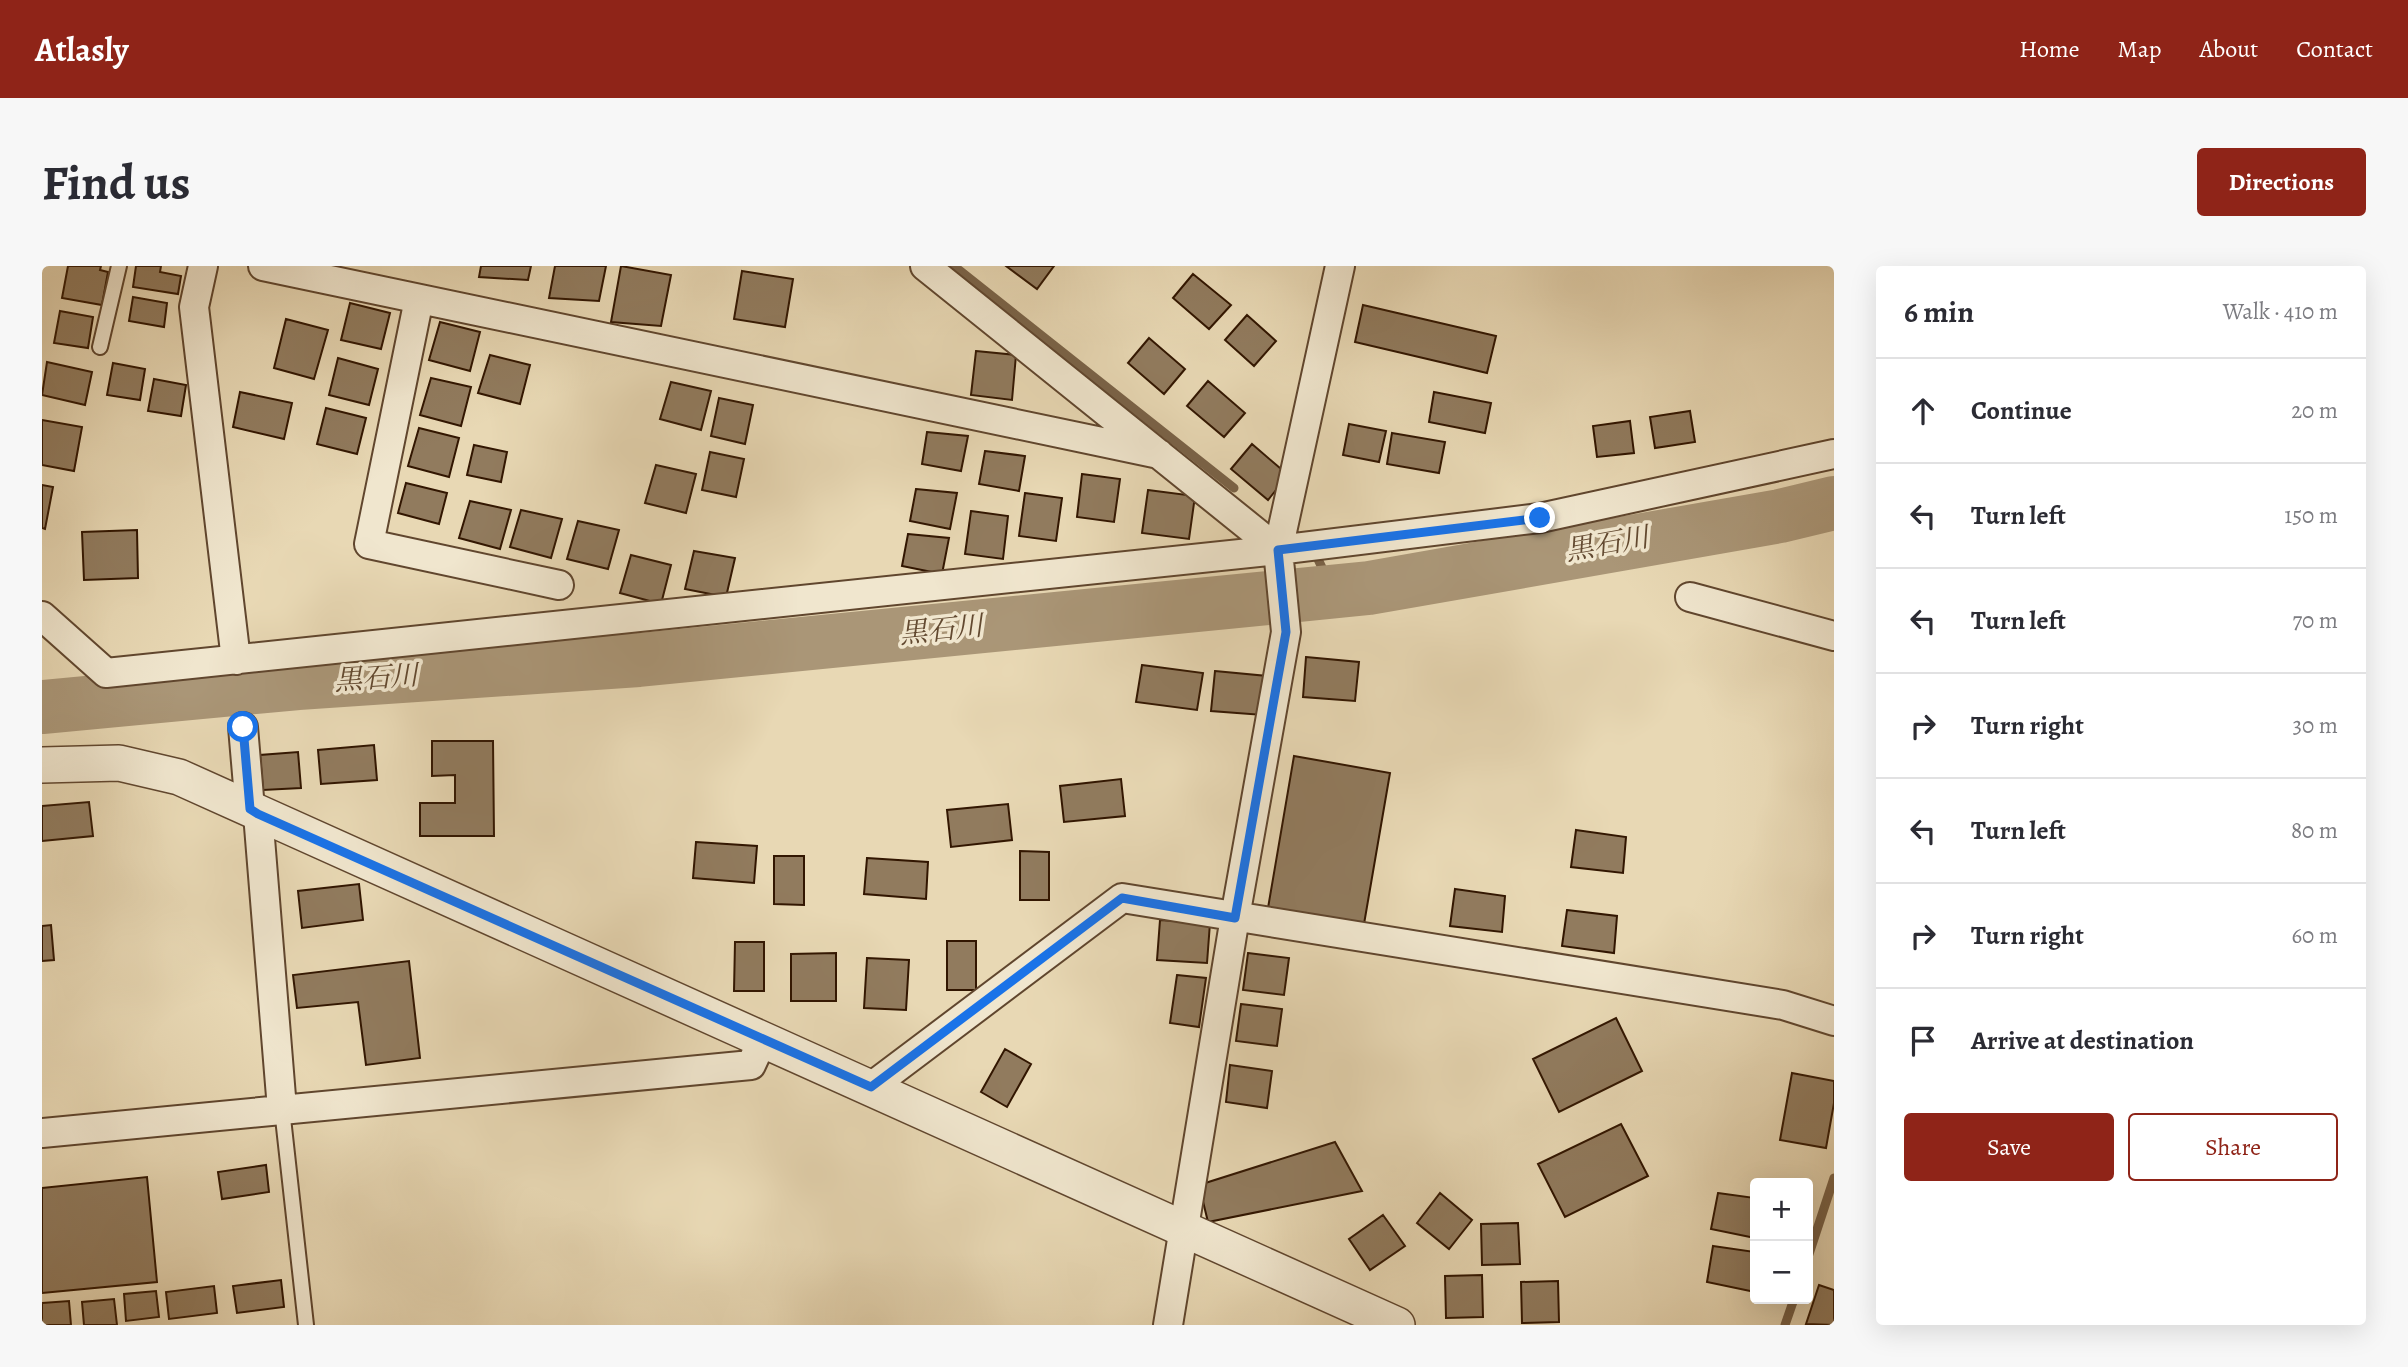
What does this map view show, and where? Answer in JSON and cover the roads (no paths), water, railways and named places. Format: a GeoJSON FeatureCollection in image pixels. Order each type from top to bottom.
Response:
{"type":"FeatureCollection","features":[{"type":"Feature","properties":{"kind":"street"},"geometry":{"type":"LineString","coordinates":[[203,266],[194,307],[236,660]]}},
{"type":"Feature","properties":{"kind":"street"},"geometry":{"type":"LineString","coordinates":[[263,266],[1159,454]]}},
{"type":"Feature","properties":{"kind":"street"},"geometry":{"type":"LineString","coordinates":[[925,266],[1278,550]]}},
{"type":"Feature","properties":{"kind":"street"},"geometry":{"type":"LineString","coordinates":[[1168,1325],[1182,1227],[1286,632],[1278,550],[1340,266]]}},
{"type":"Feature","properties":{"kind":"street"},"geometry":{"type":"LineString","coordinates":[[419,299],[369,544],[559,584]]}},
{"type":"Feature","properties":{"kind":"street"},"geometry":{"type":"LineString","coordinates":[[42,616],[106,673],[1278,550],[1540,518],[1834,454]]}},
{"type":"Feature","properties":{"kind":"street"},"geometry":{"type":"LineString","coordinates":[[1689,597],[1834,636]]}},
{"type":"Feature","properties":{"kind":"street"},"geometry":{"type":"LineString","coordinates":[[243,727],[254,812],[282,1108]]}},
{"type":"Feature","properties":{"kind":"street"},"geometry":{"type":"LineString","coordinates":[[42,765],[119,763],[179,777],[1398,1325]]}},
{"type":"Feature","properties":{"kind":"street"},"geometry":{"type":"LineString","coordinates":[[871,1087],[1122,898],[1783,1005],[1834,1021]]}},
{"type":"Feature","properties":{"kind":"street"},"geometry":{"type":"LineString","coordinates":[[42,1133],[751,1065],[763,1039]]}},
{"type":"Feature","properties":{"kind":"lane"},"geometry":{"type":"LineString","coordinates":[[100,347],[119,266]]}},
{"type":"Feature","properties":{"kind":"lane"},"geometry":{"type":"LineString","coordinates":[[282,1108],[306,1325]]}},
{"type":"Feature","properties":{"kind":"waterway"},"geometry":{"type":"LineString","coordinates":[[954,266],[1234,488]]}},
{"type":"Feature","properties":{"kind":"waterway","name":"黒石川"},"geometry":{"type":"LineString","coordinates":[[42,707],[298,683],[639,660],[1369,588],[1780,516],[1834,503]]}},
{"type":"Feature","properties":{"kind":"waterway"},"geometry":{"type":"LineString","coordinates":[[1317,557],[1324,572],[1369,588]]}},
{"type":"Feature","properties":{"kind":"waterway"},"geometry":{"type":"LineString","coordinates":[[1813,1242],[1834,1178]]}},
{"type":"Feature","properties":{"kind":"waterway"},"geometry":{"type":"LineString","coordinates":[[1785,1325],[1792,1304]]}}]}
